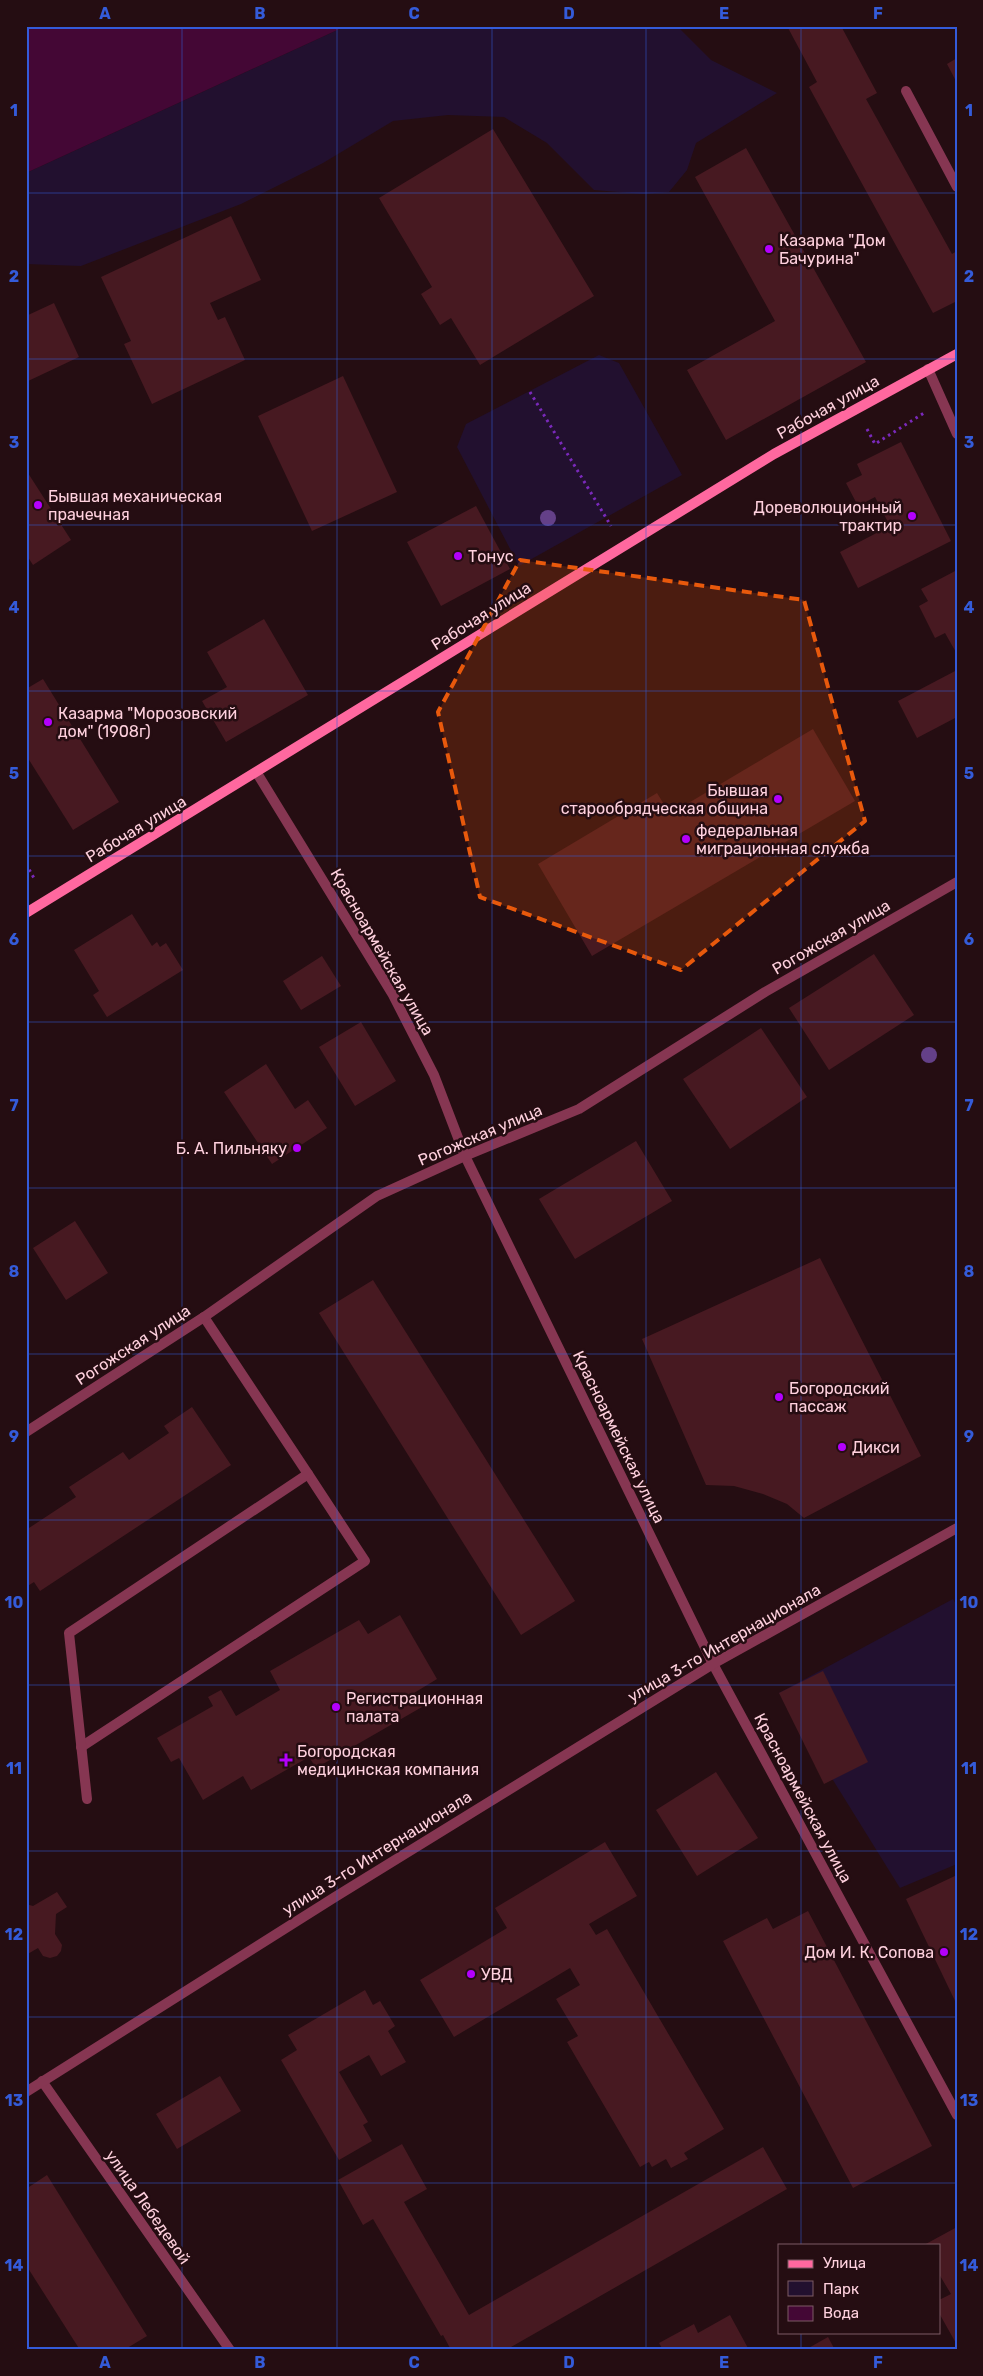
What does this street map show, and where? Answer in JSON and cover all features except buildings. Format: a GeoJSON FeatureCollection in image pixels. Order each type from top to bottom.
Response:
{"type":"FeatureCollection","features":[{"type":"Feature","properties":{"kind":"main road","name":"Рабочая улица"},"geometry":{"type":"LineString","coordinates":[[28,909],[258,773],[774,454],[957,354]]}},
{"type":"Feature","properties":{"kind":"street"},"geometry":{"type":"LineString","coordinates":[[906,91],[957,187]]}},
{"type":"Feature","properties":{"kind":"street"},"geometry":{"type":"LineString","coordinates":[[928,370],[957,434]]}},
{"type":"Feature","properties":{"kind":"street","name":"Красноармейская улица"},"geometry":{"type":"LineString","coordinates":[[258,773],[393,995],[434,1075],[465,1156],[713,1664],[957,2115]]}},
{"type":"Feature","properties":{"kind":"street","name":"Рогожская улица"},"geometry":{"type":"LineString","coordinates":[[28,1427],[204,1317],[377,1196],[465,1156],[579,1109],[765,992],[957,882]]}},
{"type":"Feature","properties":{"kind":"street"},"geometry":{"type":"LineString","coordinates":[[81,1747],[365,1561],[204,1317]]}},
{"type":"Feature","properties":{"kind":"street"},"geometry":{"type":"LineString","coordinates":[[87,1799],[69,1633],[308,1474]]}},
{"type":"Feature","properties":{"kind":"street","name":"улица 3-го Интернационала"},"geometry":{"type":"LineString","coordinates":[[26,2092],[410,1850],[713,1664],[957,1528]]}},
{"type":"Feature","properties":{"kind":"street","name":"улица Лебедевой"},"geometry":{"type":"LineString","coordinates":[[42,2081],[230,2350]]}},
{"type":"Feature","properties":{"kind":"path"},"geometry":{"type":"LineString","coordinates":[[530,392],[612,528]]}},
{"type":"Feature","properties":{"kind":"path"},"geometry":{"type":"LineString","coordinates":[[856,408],[875,444],[942,402]]}},
{"type":"Feature","properties":{"kind":"path"},"geometry":{"type":"LineString","coordinates":[[26,864],[36,883]]}},
{"type":"Feature","properties":{"kind":"highlighted area"},"geometry":{"type":"Polygon","coordinates":[[[520,560],[804,600],[865,821],[681,970],[480,897],[438,712],[520,560]]]}},
{"type":"Feature","properties":{"kind":"green space"},"geometry":{"type":"Polygon","coordinates":[[[346,26],[677,26],[711,60],[777,93],[696,143],[687,170],[669,192],[643,194],[594,190],[547,143],[504,117],[448,115],[393,121],[323,163],[241,204],[81,266],[26,264],[26,173],[346,26]]]}},
{"type":"Feature","properties":{"kind":"green space"},"geometry":{"type":"Polygon","coordinates":[[[599,355],[619,363],[682,475],[519,566],[457,447],[466,424],[599,355]]]}},
{"type":"Feature","properties":{"kind":"green space"},"geometry":{"type":"Polygon","coordinates":[[[953,1599],[957,1606],[957,1864],[900,1888],[779,1693],[953,1599]]]}},
{"type":"Feature","properties":{"kind":"water"},"geometry":{"type":"Polygon","coordinates":[[[26,26],[346,26],[26,173],[26,26]]]}},
{"type":"Feature","properties":{"kind":"place","name":"Казарма \"Дом Бачурина\""},"geometry":{"type":"Point","coordinates":[769,249]}},
{"type":"Feature","properties":{"kind":"place","name":"Бывшая механическая прачечная"},"geometry":{"type":"Point","coordinates":[38,505]}},
{"type":"Feature","properties":{"kind":"place","name":"Дореволюционный трактир"},"geometry":{"type":"Point","coordinates":[912,516]}},
{"type":"Feature","properties":{"kind":"place","name":"Тонус"},"geometry":{"type":"Point","coordinates":[458,556]}},
{"type":"Feature","properties":{"kind":"place","name":"Казарма \"Морозовский дом\" (1908г)"},"geometry":{"type":"Point","coordinates":[48,722]}},
{"type":"Feature","properties":{"kind":"place","name":"Бывшая старообрядческая община"},"geometry":{"type":"Point","coordinates":[778,799]}},
{"type":"Feature","properties":{"kind":"place","name":"федеральная миграционная служба"},"geometry":{"type":"Point","coordinates":[686,839]}},
{"type":"Feature","properties":{"kind":"place","name":"Б. А. Пильняку"},"geometry":{"type":"Point","coordinates":[297,1148]}},
{"type":"Feature","properties":{"kind":"place","name":"Богородский пассаж"},"geometry":{"type":"Point","coordinates":[779,1397]}},
{"type":"Feature","properties":{"kind":"place","name":"Дикси"},"geometry":{"type":"Point","coordinates":[842,1447]}},
{"type":"Feature","properties":{"kind":"place","name":"Регистрационная палата"},"geometry":{"type":"Point","coordinates":[336,1707]}},
{"type":"Feature","properties":{"kind":"place","name":"Богородская медицинская компания"},"geometry":{"type":"Point","coordinates":[286,1760]}},
{"type":"Feature","properties":{"kind":"place","name":"Дом И. К. Сопова"},"geometry":{"type":"Point","coordinates":[944,1952]}},
{"type":"Feature","properties":{"kind":"place","name":"УВД"},"geometry":{"type":"Point","coordinates":[471,1974]}}]}
